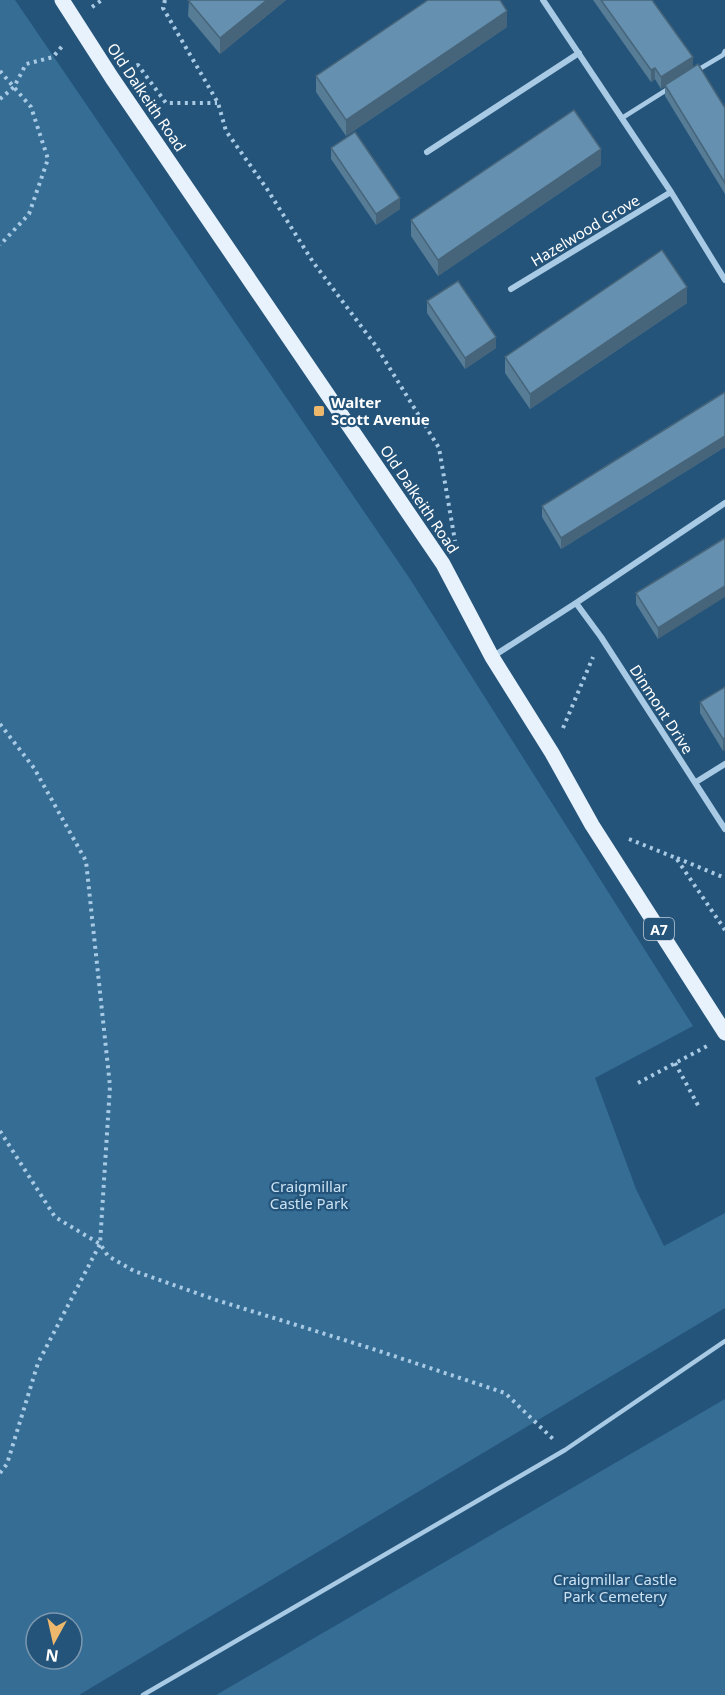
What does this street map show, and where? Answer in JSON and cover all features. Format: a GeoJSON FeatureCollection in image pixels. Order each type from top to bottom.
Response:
{"type":"FeatureCollection","features":[{"type":"Feature","properties":{"kind":"main road","name":"Old Dalkeith Road"},"geometry":{"type":"LineString","coordinates":[[62,0],[112,78],[442,564],[492,657],[552,753],[592,825],[720,1037]]}},
{"type":"Feature","properties":{"kind":"street"},"geometry":{"type":"LineString","coordinates":[[543,0],[671,192],[725,280]]}},
{"type":"Feature","properties":{"kind":"street"},"geometry":{"type":"LineString","coordinates":[[427,153],[579,53]]}},
{"type":"Feature","properties":{"kind":"street","name":"Hazelwood Grove"},"geometry":{"type":"LineString","coordinates":[[512,289],[671,192]]}},
{"type":"Feature","properties":{"kind":"street"},"geometry":{"type":"LineString","coordinates":[[492,657],[725,503]]}},
{"type":"Feature","properties":{"kind":"street","name":"Dinmont Drive"},"geometry":{"type":"LineString","coordinates":[[576,603],[601,637],[725,829]]}},
{"type":"Feature","properties":{"kind":"street"},"geometry":{"type":"LineString","coordinates":[[696,782],[725,764]]}},
{"type":"Feature","properties":{"kind":"lane"},"geometry":{"type":"LineString","coordinates":[[693,74],[725,51]]}},
{"type":"Feature","properties":{"kind":"lane"},"geometry":{"type":"LineString","coordinates":[[622,118],[672,86]]}},
{"type":"Feature","properties":{"kind":"lane"},"geometry":{"type":"LineString","coordinates":[[143,1695],[565,1450],[725,1341]]}},
{"type":"Feature","properties":{"kind":"path"},"geometry":{"type":"LineString","coordinates":[[92,8],[102,0]]}},
{"type":"Feature","properties":{"kind":"path"},"geometry":{"type":"LineString","coordinates":[[165,0],[164,8],[218,103],[226,131],[267,189],[313,262],[376,346],[439,448],[456,542],[442,564]]}},
{"type":"Feature","properties":{"kind":"path"},"geometry":{"type":"LineString","coordinates":[[0,99],[14,87],[26,64],[54,57],[78,27]]}},
{"type":"Feature","properties":{"kind":"path"},"geometry":{"type":"LineString","coordinates":[[112,78],[138,65],[166,103],[218,103]]}},
{"type":"Feature","properties":{"kind":"path"},"geometry":{"type":"LineString","coordinates":[[0,71],[31,107],[48,159],[29,214],[0,245]]}},
{"type":"Feature","properties":{"kind":"path"},"geometry":{"type":"LineString","coordinates":[[552,753],[601,637]]}},
{"type":"Feature","properties":{"kind":"path"},"geometry":{"type":"LineString","coordinates":[[0,724],[34,768],[86,861],[111,1086],[100,1244],[38,1363],[7,1464],[0,1473]]}},
{"type":"Feature","properties":{"kind":"path"},"geometry":{"type":"LineString","coordinates":[[592,825],[725,878]]}},
{"type":"Feature","properties":{"kind":"path"},"geometry":{"type":"LineString","coordinates":[[676,858],[725,930]]}},
{"type":"Feature","properties":{"kind":"path"},"geometry":{"type":"LineString","coordinates":[[638,1083],[720,1037]]}},
{"type":"Feature","properties":{"kind":"path"},"geometry":{"type":"LineString","coordinates":[[675,1064],[699,1108]]}},
{"type":"Feature","properties":{"kind":"path"},"geometry":{"type":"LineString","coordinates":[[0,1131],[55,1217],[100,1244],[108,1256],[134,1271],[213,1299],[505,1393],[565,1450]]}},
{"type":"Feature","properties":{"kind":"green space","name":"Craigmillar Castle Park"},"geometry":{"type":"Polygon","coordinates":[[[0,0],[15,0],[410,579],[693,1026],[595,1078],[636,1189],[664,1246],[725,1213],[725,1308],[79,1695],[0,1695],[0,0]]]}},
{"type":"Feature","properties":{"kind":"green space","name":"Craigmillar Castle Park Cemetery"},"geometry":{"type":"Polygon","coordinates":[[[725,1399],[725,1695],[216,1695],[725,1399]]]}},
{"type":"Feature","properties":{"kind":"building"},"geometry":{"type":"Polygon","coordinates":[[[188,0],[267,0],[220,38],[188,0]]]}},
{"type":"Feature","properties":{"kind":"building"},"geometry":{"type":"Polygon","coordinates":[[[428,0],[500,0],[507,11],[346,120],[316,76],[428,0]]]}},
{"type":"Feature","properties":{"kind":"building"},"geometry":{"type":"Polygon","coordinates":[[[601,0],[652,0],[693,57],[661,77],[655,68],[651,70],[601,0]]]}},
{"type":"Feature","properties":{"kind":"building"},"geometry":{"type":"Polygon","coordinates":[[[698,64],[725,108],[725,183],[665,85],[698,64]]]}},
{"type":"Feature","properties":{"kind":"building"},"geometry":{"type":"Polygon","coordinates":[[[574,110],[601,149],[438,260],[411,220],[574,110]]]}},
{"type":"Feature","properties":{"kind":"building"},"geometry":{"type":"Polygon","coordinates":[[[355,132],[400,198],[376,214],[331,148],[355,132]]]}},
{"type":"Feature","properties":{"kind":"building"},"geometry":{"type":"Polygon","coordinates":[[[662,250],[687,287],[530,394],[505,357],[662,250]]]}},
{"type":"Feature","properties":{"kind":"building"},"geometry":{"type":"Polygon","coordinates":[[[458,281],[496,337],[465,358],[427,301],[458,281]]]}},
{"type":"Feature","properties":{"kind":"building"},"geometry":{"type":"Polygon","coordinates":[[[725,392],[725,436],[561,538],[542,506],[725,392]]]}},
{"type":"Feature","properties":{"kind":"building"},"geometry":{"type":"Polygon","coordinates":[[[725,538],[725,586],[658,628],[636,593],[725,538]]]}},
{"type":"Feature","properties":{"kind":"building"},"geometry":{"type":"Polygon","coordinates":[[[725,687],[725,738],[723,739],[700,702],[725,687]]]}},
{"type":"Feature","properties":{"kind":"place","name":"Walter Scott Avenue"},"geometry":{"type":"Point","coordinates":[319,411]}}]}
